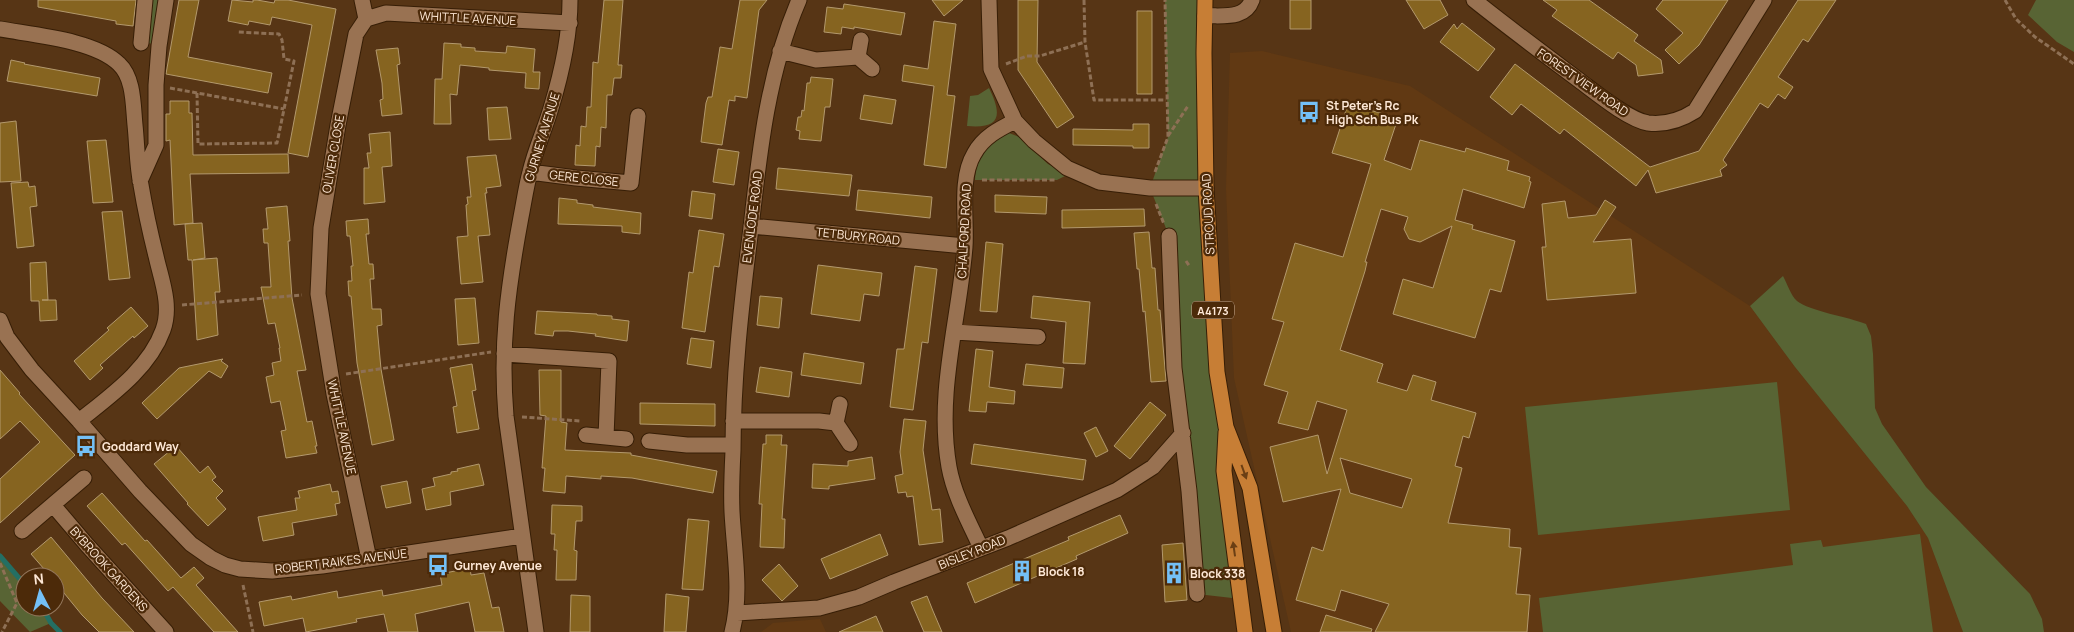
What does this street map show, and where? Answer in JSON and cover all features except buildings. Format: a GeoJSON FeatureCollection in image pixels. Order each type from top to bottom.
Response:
{"type":"FeatureCollection","features":[{"type":"Feature","properties":{"kind":"main road","name":"STROUD ROAD"},"geometry":{"type":"LineString","coordinates":[[1205,0],[1206,188],[1217,372],[1226,427],[1224,471],[1245,632]]}},
{"type":"Feature","properties":{"kind":"main road","name":"STROUD ROAD"},"geometry":{"type":"LineString","coordinates":[[1226,427],[1250,488],[1274,632]]}},
{"type":"Feature","properties":{"kind":"street"},"geometry":{"type":"LineString","coordinates":[[141,43],[145,0]]}},
{"type":"Feature","properties":{"kind":"street"},"geometry":{"type":"LineString","coordinates":[[140,182],[156,145],[156,85],[159,46],[166,0]]}},
{"type":"Feature","properties":{"kind":"street"},"geometry":{"type":"LineString","coordinates":[[362,0],[366,19]]}},
{"type":"Feature","properties":{"kind":"street","name":"GURNEY AVENUE"},"geometry":{"type":"LineString","coordinates":[[536,632],[506,416],[505,311],[530,172],[562,67],[570,23],[570,0]]}},
{"type":"Feature","properties":{"kind":"street","name":"EVENLODE ROAD"},"geometry":{"type":"LineString","coordinates":[[732,632],[737,613],[732,510],[733,421],[740,314],[756,178],[769,99],[786,31],[799,0]]}},
{"type":"Feature","properties":{"kind":"street"},"geometry":{"type":"LineString","coordinates":[[989,0],[991,69],[1015,121],[1034,141],[1067,168],[1099,182],[1150,188],[1206,188]]}},
{"type":"Feature","properties":{"kind":"street"},"geometry":{"type":"LineString","coordinates":[[1205,16],[1238,15],[1250,6],[1252,0]]}},
{"type":"Feature","properties":{"kind":"street","name":"FOREST VIEW ROAD"},"geometry":{"type":"LineString","coordinates":[[1474,0],[1599,95],[1626,113],[1646,123],[1663,123],[1682,119],[1695,111],[1764,0]]}},
{"type":"Feature","properties":{"kind":"street","name":"WHITTLE AVENUE"},"geometry":{"type":"LineString","coordinates":[[366,19],[386,13],[570,23]]}},
{"type":"Feature","properties":{"kind":"street","name":"OLIVER CLOSE"},"geometry":{"type":"LineString","coordinates":[[318,294],[321,228],[338,125],[356,34],[366,19]]}},
{"type":"Feature","properties":{"kind":"street"},"geometry":{"type":"LineString","coordinates":[[0,29],[84,45],[104,53],[120,64],[130,82],[140,182],[156,258],[165,288],[164,329],[149,357],[116,391],[79,421]]}},
{"type":"Feature","properties":{"kind":"street"},"geometry":{"type":"LineString","coordinates":[[858,57],[861,40]]}},
{"type":"Feature","properties":{"kind":"street"},"geometry":{"type":"LineString","coordinates":[[780,51],[816,60],[858,57],[872,69]]}},
{"type":"Feature","properties":{"kind":"street","name":"GERE CLOSE"},"geometry":{"type":"LineString","coordinates":[[530,172],[631,183],[638,116]]}},
{"type":"Feature","properties":{"kind":"street","name":"CHALFORD ROAD"},"geometry":{"type":"LineString","coordinates":[[981,548],[962,508],[949,468],[945,421],[946,388],[965,246],[966,180],[974,154],[991,134],[1015,121]]}},
{"type":"Feature","properties":{"kind":"street","name":"TETBURY ROAD"},"geometry":{"type":"LineString","coordinates":[[751,226],[965,246]]}},
{"type":"Feature","properties":{"kind":"street"},"geometry":{"type":"LineString","coordinates":[[1169,236],[1174,368],[1183,433],[1197,594]]}},
{"type":"Feature","properties":{"kind":"street","name":"WHITTLE AVENUE"},"geometry":{"type":"LineString","coordinates":[[318,294],[331,376],[369,559]]}},
{"type":"Feature","properties":{"kind":"street","name":"ROBERT RAIKES AVENUE"},"geometry":{"type":"LineString","coordinates":[[0,320],[4,340],[79,421],[140,491],[191,544],[211,558],[240,570],[272,571],[369,559],[522,536]]}},
{"type":"Feature","properties":{"kind":"street"},"geometry":{"type":"LineString","coordinates":[[954,332],[1038,337]]}},
{"type":"Feature","properties":{"kind":"street"},"geometry":{"type":"LineString","coordinates":[[504,354],[609,361],[606,430]]}},
{"type":"Feature","properties":{"kind":"street"},"geometry":{"type":"LineString","coordinates":[[840,404],[836,423],[850,444]]}},
{"type":"Feature","properties":{"kind":"street"},"geometry":{"type":"LineString","coordinates":[[733,421],[819,421],[836,423]]}},
{"type":"Feature","properties":{"kind":"street"},"geometry":{"type":"LineString","coordinates":[[586,435],[606,430],[626,439]]}},
{"type":"Feature","properties":{"kind":"street","name":"BISLEY ROAD"},"geometry":{"type":"LineString","coordinates":[[737,613],[819,608],[859,597],[981,548],[1117,490],[1153,467],[1183,433]]}},
{"type":"Feature","properties":{"kind":"street"},"geometry":{"type":"LineString","coordinates":[[654,438],[733,442]]}},
{"type":"Feature","properties":{"kind":"street"},"geometry":{"type":"LineString","coordinates":[[22,531],[84,478]]}},
{"type":"Feature","properties":{"kind":"street","name":"BYBROOK GARDENS"},"geometry":{"type":"LineString","coordinates":[[53,504],[87,545],[166,632]]}},
{"type":"Feature","properties":{"kind":"path"},"geometry":{"type":"LineString","coordinates":[[1084,0],[1085,42],[1094,100],[1166,100]]}},
{"type":"Feature","properties":{"kind":"path"},"geometry":{"type":"LineString","coordinates":[[1165,0],[1168,137]]}},
{"type":"Feature","properties":{"kind":"path"},"geometry":{"type":"LineString","coordinates":[[2005,0],[2016,19],[2035,37],[2074,64]]}},
{"type":"Feature","properties":{"kind":"path"},"geometry":{"type":"LineString","coordinates":[[197,93],[198,144],[277,143],[294,61],[284,59],[282,40],[279,34],[238,32]]}},
{"type":"Feature","properties":{"kind":"path"},"geometry":{"type":"LineString","coordinates":[[991,69],[1027,56],[1040,56],[1085,42]]}},
{"type":"Feature","properties":{"kind":"path"},"geometry":{"type":"LineString","coordinates":[[156,85],[284,109]]}},
{"type":"Feature","properties":{"kind":"path"},"geometry":{"type":"LineString","coordinates":[[1169,236],[1150,188],[1168,137],[1189,105]]}},
{"type":"Feature","properties":{"kind":"path"},"geometry":{"type":"LineString","coordinates":[[966,180],[1057,180]]}},
{"type":"Feature","properties":{"kind":"path"},"geometry":{"type":"LineString","coordinates":[[166,306],[318,294]]}},
{"type":"Feature","properties":{"kind":"path"},"geometry":{"type":"LineString","coordinates":[[331,376],[490,352],[504,354]]}},
{"type":"Feature","properties":{"kind":"path"},"geometry":{"type":"LineString","coordinates":[[506,416],[606,430]]}},
{"type":"Feature","properties":{"kind":"path"},"geometry":{"type":"LineString","coordinates":[[0,563],[17,603],[2,632]]}},
{"type":"Feature","properties":{"kind":"path"},"geometry":{"type":"LineString","coordinates":[[240,570],[253,632]]}},
{"type":"Feature","properties":{"kind":"shaded area"},"geometry":{"type":"Polygon","coordinates":[[[1262,51],[1410,86],[1750,306],[1795,367],[1907,506],[1928,538],[1963,632],[1291,632],[1234,378],[1226,189],[1230,53],[1262,51]]]}},
{"type":"Feature","properties":{"kind":"shaded area"},"geometry":{"type":"Polygon","coordinates":[[[820,619],[826,632],[761,632],[773,623],[820,619]]]}},
{"type":"Feature","properties":{"kind":"green space"},"geometry":{"type":"Polygon","coordinates":[[[148,0],[163,0],[157,45],[144,42],[148,0]]]}},
{"type":"Feature","properties":{"kind":"green space"},"geometry":{"type":"Polygon","coordinates":[[[1165,0],[1205,0],[1206,188],[1241,599],[1197,594],[1169,236],[1150,188],[1168,137],[1165,0]]]}},
{"type":"Feature","properties":{"kind":"green space"},"geometry":{"type":"Polygon","coordinates":[[[2036,0],[2074,0],[2074,52],[2057,42],[2028,15],[2036,0]]]}},
{"type":"Feature","properties":{"kind":"green space"},"geometry":{"type":"Polygon","coordinates":[[[989,88],[996,106],[996,119],[986,125],[967,126],[970,96],[978,95],[989,88]]]}},
{"type":"Feature","properties":{"kind":"green space"},"geometry":{"type":"Polygon","coordinates":[[[1009,133],[1019,137],[1048,164],[1069,174],[1057,180],[975,180],[980,157],[984,150],[995,139],[1009,133]]]}},
{"type":"Feature","properties":{"kind":"green space"},"geometry":{"type":"Polygon","coordinates":[[[1783,276],[1793,296],[1803,305],[1866,324],[1871,336],[1873,354],[1875,408],[1882,424],[1926,487],[2030,594],[2042,619],[2044,632],[1963,632],[1928,538],[1907,506],[1795,367],[1750,306],[1783,276]]]}},
{"type":"Feature","properties":{"kind":"green space"},"geometry":{"type":"Polygon","coordinates":[[[1777,382],[1790,510],[1538,535],[1525,407],[1777,382]]]}},
{"type":"Feature","properties":{"kind":"green space"},"geometry":{"type":"Polygon","coordinates":[[[1920,534],[1933,632],[1543,632],[1539,598],[1793,565],[1790,544],[1821,540],[1823,547],[1920,534]]]}},
{"type":"Feature","properties":{"kind":"green space"},"geometry":{"type":"Polygon","coordinates":[[[0,556],[15,573],[15,616],[0,601],[0,556]]]}},
{"type":"Feature","properties":{"kind":"green space"},"geometry":{"type":"Polygon","coordinates":[[[15,617],[48,617],[51,623],[30,632],[15,617]]]}},
{"type":"Feature","properties":{"kind":"waterway"},"geometry":{"type":"LineString","coordinates":[[0,556],[15,573]]}},
{"type":"Feature","properties":{"kind":"waterway"},"geometry":{"type":"LineString","coordinates":[[48,617],[60,632]]}},
{"type":"Feature","properties":{"kind":"place","name":"St Peter's Rc High Sch Bus Pk"},"geometry":{"type":"Point","coordinates":[1309,112]}},
{"type":"Feature","properties":{"kind":"place","name":"Goddard Way"},"geometry":{"type":"Point","coordinates":[86,446]}},
{"type":"Feature","properties":{"kind":"place","name":"Gurney Avenue"},"geometry":{"type":"Point","coordinates":[438,565]}},
{"type":"Feature","properties":{"kind":"place","name":"Block 18"},"geometry":{"type":"Point","coordinates":[1022,571]}},
{"type":"Feature","properties":{"kind":"place","name":"Block 338"},"geometry":{"type":"Point","coordinates":[1174,573]}}]}
